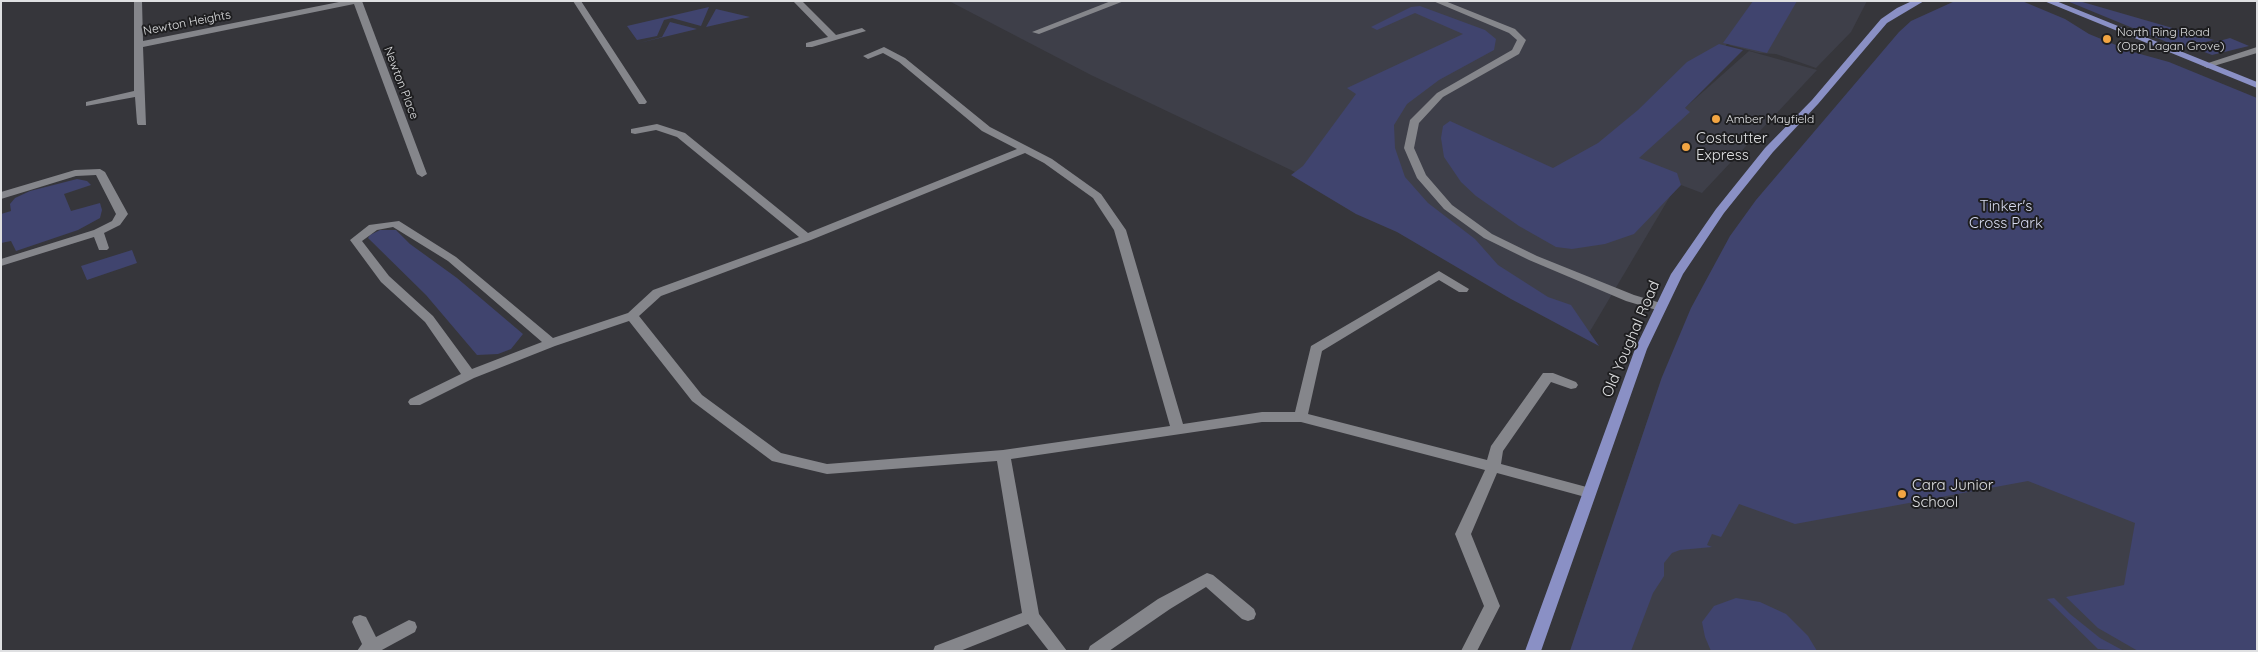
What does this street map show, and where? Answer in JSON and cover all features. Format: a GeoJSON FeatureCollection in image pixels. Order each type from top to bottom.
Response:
{"type":"FeatureCollection","features":[{"type":"Feature","properties":{"kind":"main road","name":"Old Youghal Road"},"geometry":{"type":"LineString","coordinates":[[1533,651],[1622,398],[1660,307],[1695,245],[1769,150],[1884,22],[1900,10],[1920,1]]}},
{"type":"Feature","properties":{"kind":"main road"},"geometry":{"type":"LineString","coordinates":[[2048,1],[2257,85]]}},
{"type":"Feature","properties":{"kind":"street"},"geometry":{"type":"LineString","coordinates":[[138,1],[139,93],[142,123]]}},
{"type":"Feature","properties":{"kind":"street","name":"Newton Heights"},"geometry":{"type":"LineString","coordinates":[[138,45],[357,1]]}},
{"type":"Feature","properties":{"kind":"street","name":"Newton Place"},"geometry":{"type":"LineString","coordinates":[[357,1],[422,174]]}},
{"type":"Feature","properties":{"kind":"street"},"geometry":{"type":"LineString","coordinates":[[577,1],[642,102]]}},
{"type":"Feature","properties":{"kind":"street"},"geometry":{"type":"LineString","coordinates":[[797,1],[834,38]]}},
{"type":"Feature","properties":{"kind":"street"},"geometry":{"type":"LineString","coordinates":[[1036,32],[1120,1]]}},
{"type":"Feature","properties":{"kind":"street"},"geometry":{"type":"LineString","coordinates":[[1437,1],[1512,32],[1522,40],[1516,52],[1440,95],[1414,122],[1409,148],[1421,176],[1448,207],[1488,236],[1533,258],[1630,298],[1660,307]]}},
{"type":"Feature","properties":{"kind":"street"},"geometry":{"type":"LineString","coordinates":[[809,45],[862,30]]}},
{"type":"Feature","properties":{"kind":"street"},"geometry":{"type":"LineString","coordinates":[[868,56],[884,50],[902,60],[986,129],[1048,161],[1097,196],[1120,230],[1178,430]]}},
{"type":"Feature","properties":{"kind":"street"},"geometry":{"type":"LineString","coordinates":[[2207,65],[2257,50]]}},
{"type":"Feature","properties":{"kind":"street"},"geometry":{"type":"LineString","coordinates":[[89,104],[139,93]]}},
{"type":"Feature","properties":{"kind":"street"},"geometry":{"type":"LineString","coordinates":[[635,131],[660,124],[681,135],[807,238]]}},
{"type":"Feature","properties":{"kind":"street"},"geometry":{"type":"LineString","coordinates":[[415,402],[469,375],[551,343],[632,316],[657,293],[807,238],[1024,150]]}},
{"type":"Feature","properties":{"kind":"street"},"geometry":{"type":"LineString","coordinates":[[1,196],[75,173],[100,172],[122,214],[116,223],[98,232],[1,263]]}},
{"type":"Feature","properties":{"kind":"street"},"geometry":{"type":"LineString","coordinates":[[469,375],[429,319],[385,279],[356,240],[373,227],[395,223],[452,259],[551,343]]}},
{"type":"Feature","properties":{"kind":"street"},"geometry":{"type":"LineString","coordinates":[[98,232],[103,248]]}},
{"type":"Feature","properties":{"kind":"street"},"geometry":{"type":"LineString","coordinates":[[1301,417],[1316,349],[1439,276],[1463,289]]}},
{"type":"Feature","properties":{"kind":"street"},"geometry":{"type":"LineString","coordinates":[[632,316],[697,398],[778,457],[827,469],[1003,455],[1262,417],[1301,417],[1392,438],[1589,493]]}},
{"type":"Feature","properties":{"kind":"street"},"geometry":{"type":"LineString","coordinates":[[1470,651],[1492,606],[1463,534],[1493,466],[1496,450],[1548,376],[1571,385]]}},
{"type":"Feature","properties":{"kind":"street"},"geometry":{"type":"LineString","coordinates":[[1003,455],[1031,616],[1058,651]]}},
{"type":"Feature","properties":{"kind":"street"},"geometry":{"type":"LineString","coordinates":[[1096,651],[1164,604],[1207,579],[1248,614]]}},
{"type":"Feature","properties":{"kind":"street"},"geometry":{"type":"LineString","coordinates":[[941,651],[1031,616]]}},
{"type":"Feature","properties":{"kind":"street"},"geometry":{"type":"LineString","coordinates":[[360,622],[368,649],[409,627]]}},
{"type":"Feature","properties":{"kind":"shaded area"},"geometry":{"type":"Polygon","coordinates":[[[949,1],[1753,1],[1725,47],[1616,145],[1675,188],[1586,338],[1438,247],[1291,170],[1091,75],[949,1]]]}},
{"type":"Feature","properties":{"kind":"shaded area"},"geometry":{"type":"Polygon","coordinates":[[[1756,1],[1867,1],[1851,32],[1816,68],[1776,54],[1759,53],[1729,45],[1756,1]]]}},
{"type":"Feature","properties":{"kind":"shaded area"},"geometry":{"type":"Polygon","coordinates":[[[1749,51],[1817,70],[1702,193],[1623,163],[1749,51]]]}},
{"type":"Feature","properties":{"kind":"shaded area","name":"Cara Junior School"},"geometry":{"type":"Polygon","coordinates":[[[1662,377],[2257,523],[2257,651],[1570,651],[1662,377]]]}},
{"type":"Feature","properties":{"kind":"green space"},"geometry":{"type":"Polygon","coordinates":[[[1753,1],[1797,1],[1767,53],[1723,43],[1753,1]]]}},
{"type":"Feature","properties":{"kind":"green space","name":"Tinker's Cross Park"},"geometry":{"type":"Polygon","coordinates":[[[1955,1],[2022,1],[2065,19],[2089,34],[2133,52],[2169,62],[2257,98],[2257,651],[2138,651],[2098,628],[2066,597],[2124,585],[2135,523],[2028,481],[1795,524],[1739,504],[1721,537],[1712,534],[1707,545],[1712,547],[1680,550],[1672,553],[1664,563],[1664,576],[1653,593],[1631,651],[1570,651],[1662,377],[1691,308],[1730,236],[1756,200],[1899,32],[1911,21],[1955,1]]]}},
{"type":"Feature","properties":{"kind":"green space"},"geometry":{"type":"Polygon","coordinates":[[[2067,1],[2079,1],[2214,40],[2179,47],[2067,1]]]}},
{"type":"Feature","properties":{"kind":"green space"},"geometry":{"type":"Polygon","coordinates":[[[1420,6],[1485,30],[1496,39],[1494,50],[1439,80],[1407,104],[1394,125],[1395,148],[1405,177],[1428,203],[1475,239],[1498,265],[1548,297],[1571,305],[1599,346],[1511,299],[1397,232],[1356,214],[1291,175],[1303,166],[1356,94],[1347,88],[1463,34],[1415,13],[1377,30],[1371,27],[1411,7],[1420,6]]]}},
{"type":"Feature","properties":{"kind":"green space"},"geometry":{"type":"Polygon","coordinates":[[[709,7],[701,26],[672,18],[664,20],[657,36],[637,40],[627,26],[709,7]]]}},
{"type":"Feature","properties":{"kind":"green space"},"geometry":{"type":"Polygon","coordinates":[[[716,9],[750,17],[706,27],[716,9]]]}},
{"type":"Feature","properties":{"kind":"green space"},"geometry":{"type":"Polygon","coordinates":[[[670,22],[697,29],[639,43],[662,37],[670,22]]]}},
{"type":"Feature","properties":{"kind":"green space"},"geometry":{"type":"Polygon","coordinates":[[[2230,38],[2249,46],[2212,55],[2194,48],[2230,38]]]}},
{"type":"Feature","properties":{"kind":"green space"},"geometry":{"type":"Polygon","coordinates":[[[1719,44],[1743,50],[1685,108],[1690,112],[1639,158],[1677,173],[1681,185],[1634,234],[1605,244],[1572,249],[1556,247],[1519,226],[1476,196],[1461,182],[1444,157],[1441,138],[1443,126],[1450,121],[1553,168],[1598,143],[1638,110],[1687,62],[1719,44]]]}},
{"type":"Feature","properties":{"kind":"green space"},"geometry":{"type":"Polygon","coordinates":[[[77,179],[87,181],[91,185],[64,194],[71,211],[100,203],[102,210],[100,218],[78,230],[16,251],[11,241],[1,243],[1,214],[11,211],[10,204],[15,198],[30,191],[77,179]]]}},
{"type":"Feature","properties":{"kind":"green space"},"geometry":{"type":"Polygon","coordinates":[[[380,230],[396,230],[410,244],[457,278],[523,334],[511,349],[498,354],[477,355],[426,295],[368,238],[380,230]]]}},
{"type":"Feature","properties":{"kind":"green space"},"geometry":{"type":"Polygon","coordinates":[[[132,250],[137,263],[87,280],[81,266],[132,250]]]}},
{"type":"Feature","properties":{"kind":"green space"},"geometry":{"type":"Polygon","coordinates":[[[1736,598],[1760,602],[1786,614],[1808,636],[1817,651],[1711,651],[1705,637],[1702,622],[1714,606],[1736,598]]]}},
{"type":"Feature","properties":{"kind":"green space"},"geometry":{"type":"Polygon","coordinates":[[[2054,598],[2070,614],[2100,638],[2124,651],[2098,649],[2047,599],[2054,598]]]}},
{"type":"Feature","properties":{"kind":"place","name":"North Ring Road (Opp Lagan Grove)"},"geometry":{"type":"Point","coordinates":[2107,39]}},
{"type":"Feature","properties":{"kind":"place","name":"Amber Mayfield"},"geometry":{"type":"Point","coordinates":[1716,119]}},
{"type":"Feature","properties":{"kind":"place","name":"Costcutter Express"},"geometry":{"type":"Point","coordinates":[1686,147]}},
{"type":"Feature","properties":{"kind":"place","name":"Cara Junior School"},"geometry":{"type":"Point","coordinates":[1902,494]}}]}
